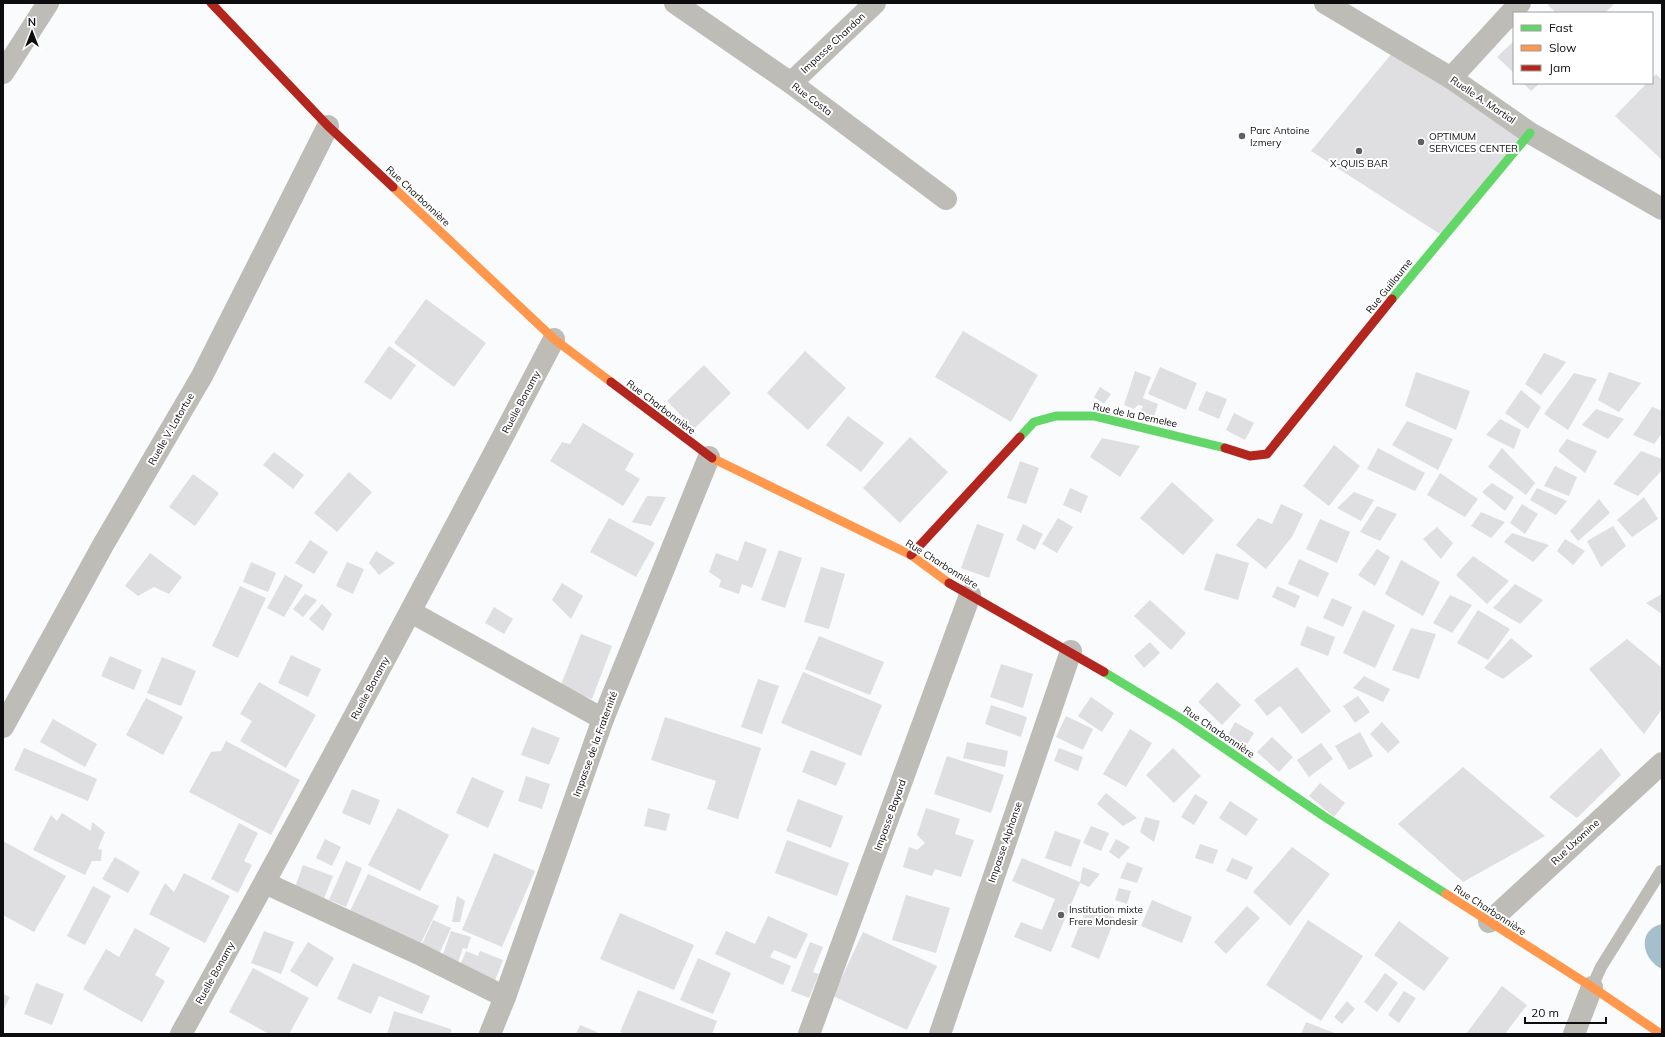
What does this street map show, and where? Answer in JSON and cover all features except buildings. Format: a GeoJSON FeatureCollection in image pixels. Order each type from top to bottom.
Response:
{"type":"FeatureCollection","features":[{"type":"Feature","properties":{"kind":"street"},"geometry":{"type":"LineString","coordinates":[[3,73],[48,3]]}},
{"type":"Feature","properties":{"kind":"street","name":"Rue Charbonnière"},"geometry":{"type":"LineString","coordinates":[[211,3],[328,126],[554,339],[710,457],[911,555],[946,581],[1071,651],[1180,718],[1325,816],[1592,987],[1661,1034]]}},
{"type":"Feature","properties":{"kind":"street","name":"Rue Costa"},"geometry":{"type":"LineString","coordinates":[[675,3],[791,83],[946,199]]}},
{"type":"Feature","properties":{"kind":"street","name":"Impasse Chandon"},"geometry":{"type":"LineString","coordinates":[[791,83],[875,3]]}},
{"type":"Feature","properties":{"kind":"street","name":"Ruelle A. Martial"},"geometry":{"type":"LineString","coordinates":[[1325,3],[1451,78],[1530,133],[1662,209]]}},
{"type":"Feature","properties":{"kind":"street"},"geometry":{"type":"LineString","coordinates":[[1451,78],[1520,3]]}},
{"type":"Feature","properties":{"kind":"street","name":"Ruelle V. Latortue"},"geometry":{"type":"LineString","coordinates":[[3,727],[103,546],[202,376],[328,126]]}},
{"type":"Feature","properties":{"kind":"street","name":"Rue Guillaume"},"geometry":{"type":"LineString","coordinates":[[1267,454],[1443,236],[1530,133]]}},
{"type":"Feature","properties":{"kind":"street","name":"Ruelle Bonamy"},"geometry":{"type":"LineString","coordinates":[[181,1034],[265,883],[411,612],[554,339]]}},
{"type":"Feature","properties":{"kind":"street","name":"Rue de la Demelee"},"geometry":{"type":"LineString","coordinates":[[911,555],[1034,422],[1056,416],[1094,416],[1210,443],[1250,456],[1267,454]]}},
{"type":"Feature","properties":{"kind":"street","name":"Impasse de la Fraternité"},"geometry":{"type":"LineString","coordinates":[[490,1034],[505,997],[603,719],[710,457]]}},
{"type":"Feature","properties":{"kind":"street","name":"Impasse Bayard"},"geometry":{"type":"LineString","coordinates":[[809,1034],[970,595]]}},
{"type":"Feature","properties":{"kind":"street"},"geometry":{"type":"LineString","coordinates":[[411,612],[603,719]]}},
{"type":"Feature","properties":{"kind":"street","name":"Impasse Alphonse"},"geometry":{"type":"LineString","coordinates":[[940,1034],[1071,651]]}},
{"type":"Feature","properties":{"kind":"street","name":"Rue Uxomine"},"geometry":{"type":"LineString","coordinates":[[1489,922],[1662,763]]}},
{"type":"Feature","properties":{"kind":"street"},"geometry":{"type":"LineString","coordinates":[[265,883],[505,997]]}},
{"type":"Feature","properties":{"kind":"street"},"geometry":{"type":"LineString","coordinates":[[1574,1034],[1592,987]]}},
{"type":"Feature","properties":{"kind":"lane"},"geometry":{"type":"LineString","coordinates":[[1592,987],[1601,967],[1662,870]]}},
{"type":"Feature","properties":{"kind":"water"},"geometry":{"type":"Polygon","coordinates":[[[1662,924],[1662,969],[1655,964],[1646,952],[1645,938],[1648,932],[1654,927],[1662,924]]]}},
{"type":"Feature","properties":{"kind":"traffic: fast"},"geometry":{"type":"LineString","coordinates":[[1392,299],[1530,133]]}},
{"type":"Feature","properties":{"kind":"traffic: fast"},"geometry":{"type":"LineString","coordinates":[[1020,437],[1034,422],[1056,416],[1094,416],[1225,448]]}},
{"type":"Feature","properties":{"kind":"traffic: fast"},"geometry":{"type":"LineString","coordinates":[[1104,672],[1180,718],[1325,817],[1446,894]]}},
{"type":"Feature","properties":{"kind":"traffic: slow"},"geometry":{"type":"LineString","coordinates":[[393,187],[554,339],[611,382]]}},
{"type":"Feature","properties":{"kind":"traffic: slow"},"geometry":{"type":"LineString","coordinates":[[712,458],[911,555],[949,583]]}},
{"type":"Feature","properties":{"kind":"traffic: slow"},"geometry":{"type":"LineString","coordinates":[[1446,894],[1592,987],[1661,1034]]}},
{"type":"Feature","properties":{"kind":"traffic: jam"},"geometry":{"type":"LineString","coordinates":[[211,3],[328,126],[393,187]]}},
{"type":"Feature","properties":{"kind":"traffic: jam"},"geometry":{"type":"LineString","coordinates":[[1225,448],[1250,456],[1267,454],[1392,299]]}},
{"type":"Feature","properties":{"kind":"traffic: jam"},"geometry":{"type":"LineString","coordinates":[[611,382],[712,458]]}},
{"type":"Feature","properties":{"kind":"traffic: jam"},"geometry":{"type":"LineString","coordinates":[[911,555],[1020,437]]}},
{"type":"Feature","properties":{"kind":"traffic: jam"},"geometry":{"type":"LineString","coordinates":[[949,583],[1104,672]]}},
{"type":"Feature","properties":{"kind":"place","name":"Parc Antoine Izmery"},"geometry":{"type":"Point","coordinates":[1242,136]}},
{"type":"Feature","properties":{"kind":"place","name":"OPTIMUM SERVICES CENTER"},"geometry":{"type":"Point","coordinates":[1421,142]}},
{"type":"Feature","properties":{"kind":"place","name":"X-QUIS BAR"},"geometry":{"type":"Point","coordinates":[1359,151]}},
{"type":"Feature","properties":{"kind":"place","name":"Institution mixte Frere Mondesir"},"geometry":{"type":"Point","coordinates":[1061,915]}}]}
